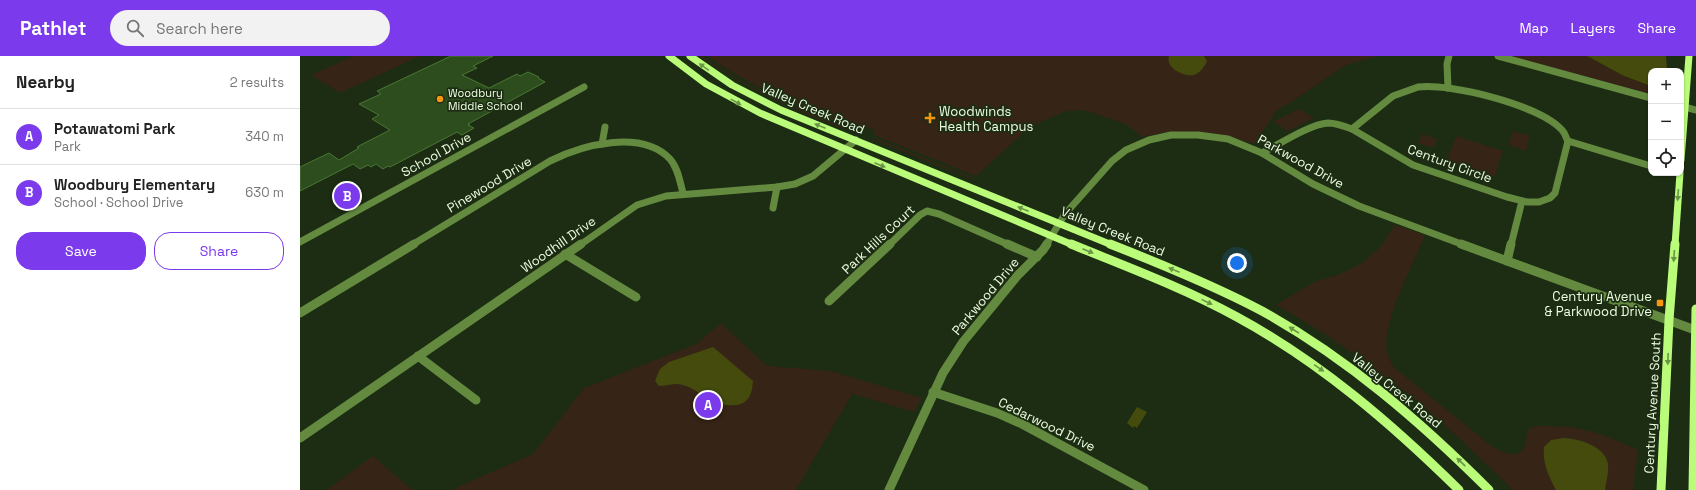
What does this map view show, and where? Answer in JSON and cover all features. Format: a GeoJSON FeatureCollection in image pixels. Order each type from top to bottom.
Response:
{"type":"FeatureCollection","features":[{"type":"Feature","properties":{"kind":"main road","name":"Valley Creek Road"},"geometry":{"type":"LineString","coordinates":[[669,56],[698,79],[746,107],[844,150],[1196,296],[1244,320],[1329,375],[1374,411],[1435,466],[1459,490]]}},
{"type":"Feature","properties":{"kind":"main road","name":"Valley Creek Road"},"geometry":{"type":"LineString","coordinates":[[690,56],[721,78],[796,116],[1210,285],[1288,326],[1344,364],[1390,398],[1425,428],[1489,490]]}},
{"type":"Feature","properties":{"kind":"main road"},"geometry":{"type":"LineString","coordinates":[[1683,104],[1689,56]]}},
{"type":"Feature","properties":{"kind":"main road","name":"Century Avenue South"},"geometry":{"type":"LineString","coordinates":[[1661,490],[1669,320],[1679,176]]}},
{"type":"Feature","properties":{"kind":"main road"},"geometry":{"type":"LineString","coordinates":[[1693,490],[1696,310]]}},
{"type":"Feature","properties":{"kind":"street"},"geometry":{"type":"LineString","coordinates":[[1448,88],[1447,64],[1449,56]]}},
{"type":"Feature","properties":{"kind":"street"},"geometry":{"type":"LineString","coordinates":[[1498,56],[1648,97]]}},
{"type":"Feature","properties":{"kind":"street","name":"School Drive"},"geometry":{"type":"LineString","coordinates":[[300,242],[584,87]]}},
{"type":"Feature","properties":{"kind":"street"},"geometry":{"type":"LineString","coordinates":[[1352,129],[1387,99],[1397,93],[1421,87],[1448,88],[1542,115],[1562,128],[1567,135],[1568,141],[1648,165]]}},
{"type":"Feature","properties":{"kind":"street"},"geometry":{"type":"LineString","coordinates":[[1684,106],[1696,110]]}},
{"type":"Feature","properties":{"kind":"street","name":"Century Circle"},"geometry":{"type":"LineString","coordinates":[[1262,152],[1321,123],[1334,123],[1352,129],[1414,165],[1522,201],[1540,201],[1549,199],[1554,195],[1557,189],[1568,141]]}},
{"type":"Feature","properties":{"kind":"street"},"geometry":{"type":"LineString","coordinates":[[602,144],[605,127]]}},
{"type":"Feature","properties":{"kind":"street","name":"Parkwood Drive"},"geometry":{"type":"LineString","coordinates":[[889,490],[933,392],[948,364],[970,332],[1018,275],[1037,256],[1052,236],[1065,214],[1115,158],[1126,150],[1143,142],[1171,135],[1198,135],[1233,141],[1262,152],[1309,181],[1349,201],[1695,330]]}},
{"type":"Feature","properties":{"kind":"street","name":"Woodhill Drive"},"geometry":{"type":"LineString","coordinates":[[300,438],[637,205],[666,196],[683,193],[789,186],[809,178],[856,140]]}},
{"type":"Feature","properties":{"kind":"street","name":"Pinewood Drive"},"geometry":{"type":"LineString","coordinates":[[300,313],[550,161],[582,148],[602,144],[633,143],[654,148],[663,152],[675,167],[683,193]]}},
{"type":"Feature","properties":{"kind":"street"},"geometry":{"type":"LineString","coordinates":[[773,208],[777,187]]}},
{"type":"Feature","properties":{"kind":"street"},"geometry":{"type":"LineString","coordinates":[[1507,261],[1522,201]]}},
{"type":"Feature","properties":{"kind":"street","name":"Park Hills Court"},"geometry":{"type":"LineString","coordinates":[[829,302],[920,215],[927,212],[939,214],[1037,256]]}},
{"type":"Feature","properties":{"kind":"street"},"geometry":{"type":"LineString","coordinates":[[565,254],[636,297]]}},
{"type":"Feature","properties":{"kind":"street"},"geometry":{"type":"LineString","coordinates":[[418,356],[476,400]]}},
{"type":"Feature","properties":{"kind":"street","name":"Cedarwood Drive"},"geometry":{"type":"LineString","coordinates":[[933,392],[997,413],[1022,424],[1144,490]]}},
{"type":"Feature","properties":{"kind":"shaded area"},"geometry":{"type":"Polygon","coordinates":[[[354,56],[420,56],[340,93],[311,75],[354,56]]]}},
{"type":"Feature","properties":{"kind":"shaded area"},"geometry":{"type":"Polygon","coordinates":[[[700,56],[703,56],[737,79],[755,88],[811,114],[849,129],[843,129],[769,97],[717,68],[700,56]]]}},
{"type":"Feature","properties":{"kind":"shaded area","name":"Woodwinds Health Campus"},"geometry":{"type":"Polygon","coordinates":[[[707,56],[1378,56],[1346,65],[1293,101],[1277,110],[1254,144],[1213,133],[1186,131],[1143,137],[1125,124],[1093,113],[1081,110],[1066,111],[1030,127],[976,176],[877,136],[873,134],[875,130],[863,126],[857,129],[851,128],[795,105],[741,78],[707,56]]]}},
{"type":"Feature","properties":{"kind":"shaded area"},"geometry":{"type":"Polygon","coordinates":[[[1169,56],[1204,56],[1207,61],[1198,73],[1194,75],[1185,75],[1173,68],[1170,64],[1169,56]]]}},
{"type":"Feature","properties":{"kind":"shaded area"},"geometry":{"type":"Polygon","coordinates":[[[1510,56],[1587,56],[1624,76],[1648,85],[1648,93],[1510,56]]]}},
{"type":"Feature","properties":{"kind":"shaded area"},"geometry":{"type":"Polygon","coordinates":[[[1587,56],[1666,56],[1667,68],[1648,68],[1648,85],[1624,76],[1587,56]]]}},
{"type":"Feature","properties":{"kind":"shaded area"},"geometry":{"type":"Polygon","coordinates":[[[1299,109],[1314,118],[1288,131],[1273,122],[1299,109]]]}},
{"type":"Feature","properties":{"kind":"shaded area"},"geometry":{"type":"Polygon","coordinates":[[[1513,131],[1530,136],[1526,151],[1508,145],[1513,131]]]}},
{"type":"Feature","properties":{"kind":"shaded area"},"geometry":{"type":"Polygon","coordinates":[[[1422,134],[1437,139],[1434,147],[1429,147],[1418,143],[1422,134]]]}},
{"type":"Feature","properties":{"kind":"shaded area"},"geometry":{"type":"Polygon","coordinates":[[[1456,136],[1503,151],[1495,177],[1447,161],[1456,136]]]}},
{"type":"Feature","properties":{"kind":"shaded area"},"geometry":{"type":"Polygon","coordinates":[[[874,138],[974,178],[972,179],[878,141],[874,138]]]}},
{"type":"Feature","properties":{"kind":"shaded area"},"geometry":{"type":"Polygon","coordinates":[[[1395,225],[1425,235],[1400,293],[1389,324],[1387,351],[1388,356],[1395,368],[1489,444],[1508,454],[1519,453],[1522,450],[1525,445],[1528,429],[1543,425],[1564,426],[1586,430],[1638,450],[1633,490],[1513,490],[1455,434],[1402,389],[1331,339],[1276,305],[1314,282],[1340,274],[1362,263],[1381,246],[1395,225]]]}},
{"type":"Feature","properties":{"kind":"shaded area"},"geometry":{"type":"Polygon","coordinates":[[[721,323],[767,366],[831,371],[922,398],[914,412],[852,394],[796,490],[451,490],[533,454],[584,388],[696,344],[721,323]]]}},
{"type":"Feature","properties":{"kind":"shaded area"},"geometry":{"type":"Polygon","coordinates":[[[713,347],[753,381],[751,394],[744,403],[725,405],[711,400],[686,386],[678,384],[659,386],[655,381],[660,369],[669,362],[713,347]]]}},
{"type":"Feature","properties":{"kind":"shaded area"},"geometry":{"type":"Polygon","coordinates":[[[1137,407],[1147,412],[1137,428],[1134,426],[1133,428],[1127,423],[1137,407]]]}},
{"type":"Feature","properties":{"kind":"shaded area"},"geometry":{"type":"Polygon","coordinates":[[[1564,438],[1584,442],[1602,452],[1608,464],[1605,490],[1556,490],[1545,464],[1544,447],[1551,440],[1564,438]]]}},
{"type":"Feature","properties":{"kind":"shaded area"},"geometry":{"type":"Polygon","coordinates":[[[373,456],[412,490],[327,490],[373,456]]]}},
{"type":"Feature","properties":{"kind":"building","name":"Woodbury Middle School"},"geometry":{"type":"Polygon","coordinates":[[[451,56],[493,56],[473,66],[477,68],[462,75],[489,88],[517,74],[520,76],[528,72],[539,77],[538,78],[545,82],[468,124],[474,128],[462,135],[457,132],[390,167],[388,166],[383,169],[376,164],[371,167],[368,165],[360,169],[353,164],[300,191],[300,167],[329,153],[339,160],[359,148],[357,147],[390,130],[372,119],[379,115],[359,104],[381,94],[377,91],[451,56]]]}},
{"type":"Feature","properties":{"kind":"place","name":"Woodbury Middle School"},"geometry":{"type":"Point","coordinates":[440,99]}},
{"type":"Feature","properties":{"kind":"place","name":"Woodwinds Health Campus"},"geometry":{"type":"Point","coordinates":[930,118]}},
{"type":"Feature","properties":{"kind":"place","name":"Woodbury Elementary"},"geometry":{"type":"Point","coordinates":[347,196]}},
{"type":"Feature","properties":{"kind":"place","name":"Century Avenue & Parkwood Drive"},"geometry":{"type":"Point","coordinates":[1660,303]}},
{"type":"Feature","properties":{"kind":"place","name":"Potawatomi Park"},"geometry":{"type":"Point","coordinates":[708,405]}}]}
